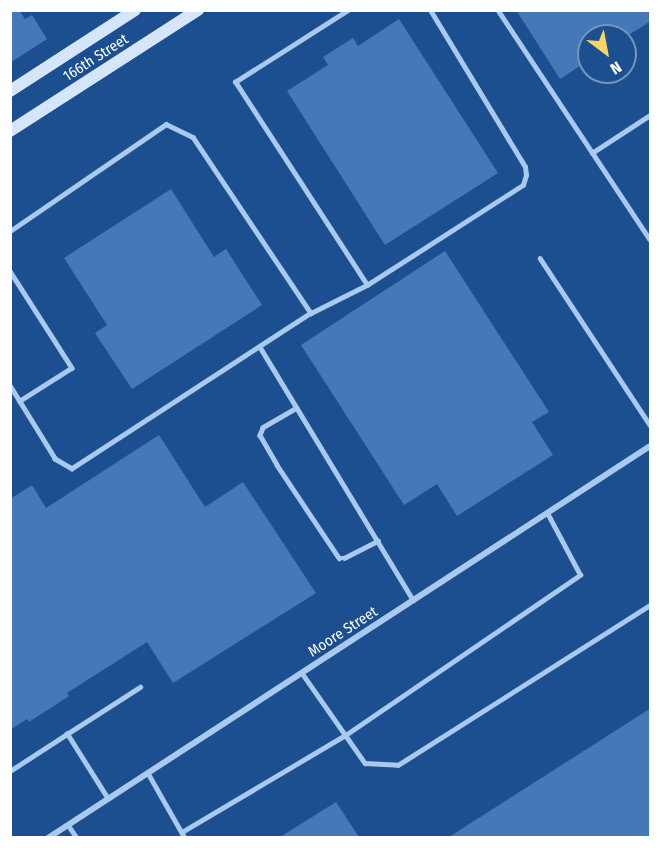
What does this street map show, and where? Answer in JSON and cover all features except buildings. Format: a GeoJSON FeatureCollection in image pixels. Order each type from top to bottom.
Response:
{"type":"FeatureCollection","features":[{"type":"Feature","properties":{"kind":"street","name":"166th Street"},"geometry":{"type":"LineString","coordinates":[[10,91],[135,10]]}},
{"type":"Feature","properties":{"kind":"street","name":"166th Street"},"geometry":{"type":"LineString","coordinates":[[10,131],[198,10]]}},
{"type":"Feature","properties":{"kind":"street","name":"Moore Street"},"geometry":{"type":"LineString","coordinates":[[48,837],[651,446]]}},
{"type":"Feature","properties":{"kind":"lane"},"geometry":{"type":"LineString","coordinates":[[348,10],[235,82],[367,285]]}},
{"type":"Feature","properties":{"kind":"lane"},"geometry":{"type":"LineString","coordinates":[[10,386],[55,459],[72,469],[311,313],[367,285],[523,185],[526,175],[525,167],[430,10]]}},
{"type":"Feature","properties":{"kind":"lane"},"geometry":{"type":"LineString","coordinates":[[498,10],[651,240]]}},
{"type":"Feature","properties":{"kind":"lane"},"geometry":{"type":"LineString","coordinates":[[592,153],[651,115]]}},
{"type":"Feature","properties":{"kind":"lane"},"geometry":{"type":"LineString","coordinates":[[10,231],[166,124],[193,137],[311,313]]}},
{"type":"Feature","properties":{"kind":"lane"},"geometry":{"type":"LineString","coordinates":[[540,258],[651,425]]}},
{"type":"Feature","properties":{"kind":"lane"},"geometry":{"type":"LineString","coordinates":[[10,271],[72,368],[20,401]]}},
{"type":"Feature","properties":{"kind":"lane"},"geometry":{"type":"LineString","coordinates":[[260,347],[413,600]]}},
{"type":"Feature","properties":{"kind":"lane"},"geometry":{"type":"LineString","coordinates":[[297,408],[263,428],[260,435],[277,465],[339,558],[344,558],[378,541]]}},
{"type":"Feature","properties":{"kind":"lane"},"geometry":{"type":"LineString","coordinates":[[182,832],[344,736],[580,575],[547,513]]}},
{"type":"Feature","properties":{"kind":"lane"},"geometry":{"type":"LineString","coordinates":[[302,673],[365,763],[398,765],[651,605]]}},
{"type":"Feature","properties":{"kind":"lane"},"geometry":{"type":"LineString","coordinates":[[10,771],[140,687]]}},
{"type":"Feature","properties":{"kind":"lane"},"geometry":{"type":"LineString","coordinates":[[67,734],[108,799]]}},
{"type":"Feature","properties":{"kind":"lane"},"geometry":{"type":"LineString","coordinates":[[148,773],[185,837]]}},
{"type":"Feature","properties":{"kind":"lane"},"geometry":{"type":"LineString","coordinates":[[68,825],[77,837]]}}]}
